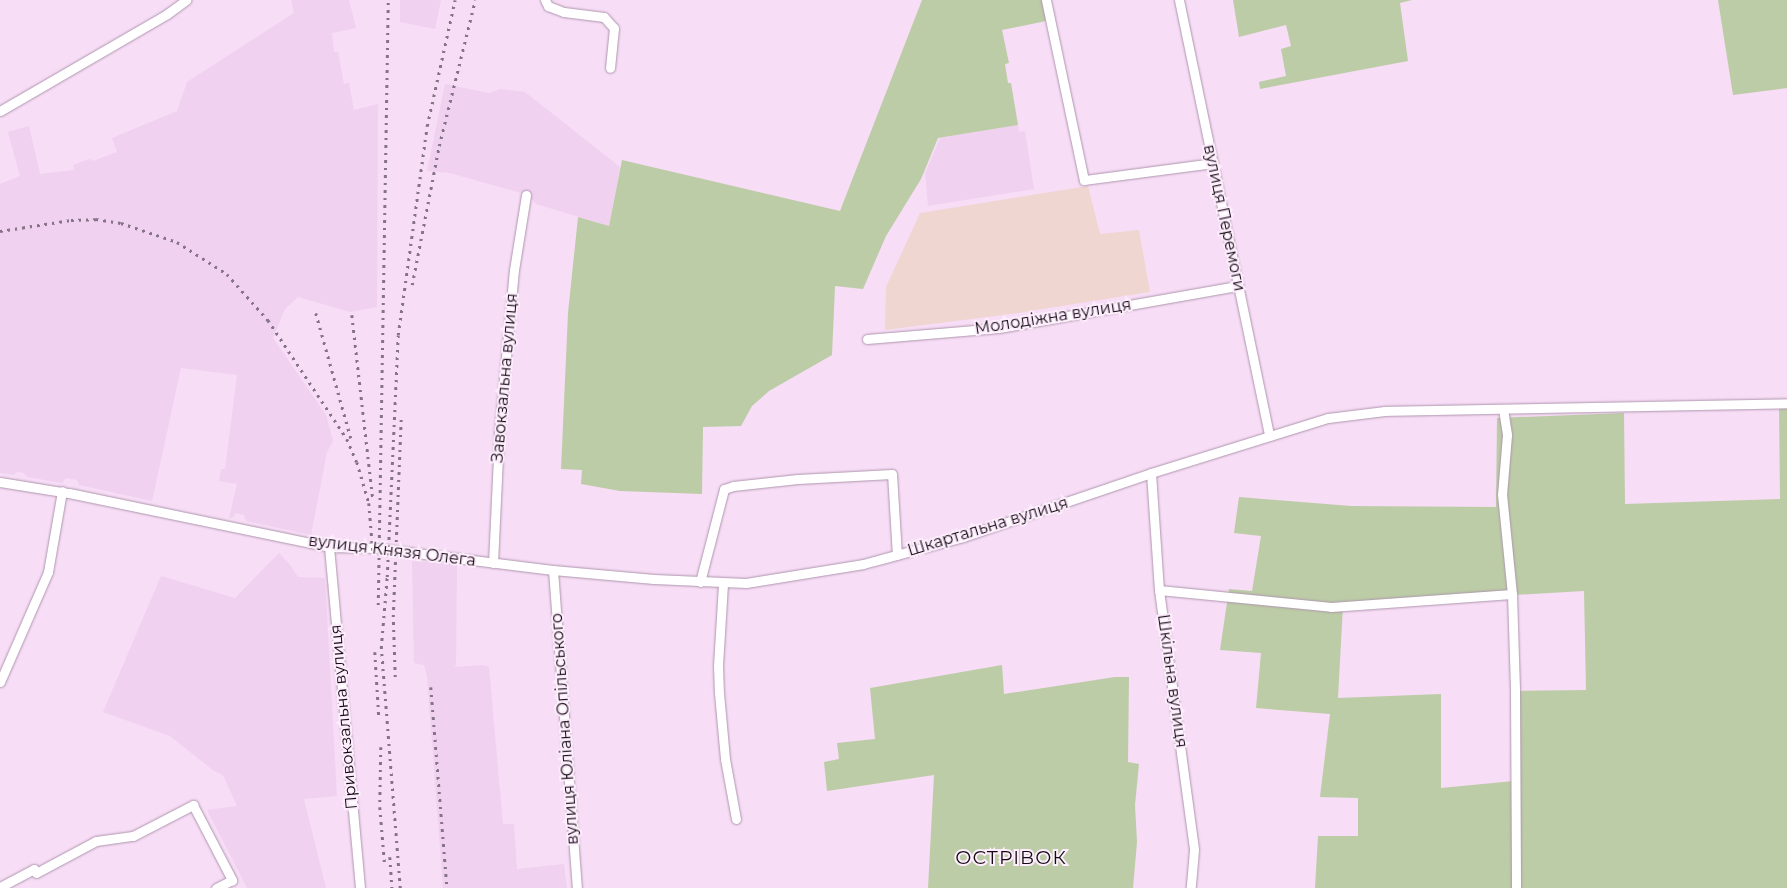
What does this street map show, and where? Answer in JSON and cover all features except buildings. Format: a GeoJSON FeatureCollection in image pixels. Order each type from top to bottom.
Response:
{"type":"FeatureCollection","features":[{"type":"Feature","properties":{"kind":"street"},"geometry":{"type":"LineString","coordinates":[[0,111],[167,14],[186,0]]}},
{"type":"Feature","properties":{"kind":"street"},"geometry":{"type":"LineString","coordinates":[[545,0],[548,6],[564,12],[604,17],[614,28],[610,68]]}},
{"type":"Feature","properties":{"kind":"street"},"geometry":{"type":"LineString","coordinates":[[1046,0],[1084,180],[1213,163]]}},
{"type":"Feature","properties":{"kind":"street","name":"вулиця Перемоги"},"geometry":{"type":"LineString","coordinates":[[1179,0],[1269,436]]}},
{"type":"Feature","properties":{"kind":"street","name":"Завокзальна вулиця"},"geometry":{"type":"LineString","coordinates":[[492,563],[499,434],[514,270],[526,194]]}},
{"type":"Feature","properties":{"kind":"street","name":"Молодіжна вулиця"},"geometry":{"type":"LineString","coordinates":[[867,339],[1000,328],[1238,286]]}},
{"type":"Feature","properties":{"kind":"street","name":"Шкартальна вулиця"},"geometry":{"type":"LineString","coordinates":[[700,582],[746,583],[824,572],[897,555],[963,537],[1045,511],[1151,473],[1328,418],[1385,411],[1787,403]]}},
{"type":"Feature","properties":{"kind":"street"},"geometry":{"type":"LineString","coordinates":[[1503,409],[1507,435],[1502,494],[1512,594],[1516,888]]}},
{"type":"Feature","properties":{"kind":"street","name":"Шкільна вулиця"},"geometry":{"type":"LineString","coordinates":[[1151,473],[1159,590],[1194,850],[1191,888]]}},
{"type":"Feature","properties":{"kind":"street"},"geometry":{"type":"LineString","coordinates":[[700,582],[724,489],[732,486],[798,479],[892,474],[897,555]]}},
{"type":"Feature","properties":{"kind":"street","name":"вулиця Князя Олега"},"geometry":{"type":"LineString","coordinates":[[0,482],[62,491],[329,547],[376,548],[553,570],[700,582]]}},
{"type":"Feature","properties":{"kind":"street"},"geometry":{"type":"LineString","coordinates":[[0,682],[48,572],[62,491]]}},
{"type":"Feature","properties":{"kind":"street","name":"Привокзальна вулиця"},"geometry":{"type":"LineString","coordinates":[[329,547],[360,888]]}},
{"type":"Feature","properties":{"kind":"street","name":"вулиця Юліана Опільського"},"geometry":{"type":"LineString","coordinates":[[553,570],[577,888]]}},
{"type":"Feature","properties":{"kind":"street"},"geometry":{"type":"LineString","coordinates":[[723,584],[718,666],[719,693],[725,759],[736,819]]}},
{"type":"Feature","properties":{"kind":"street"},"geometry":{"type":"LineString","coordinates":[[1159,590],[1331,607],[1512,594]]}},
{"type":"Feature","properties":{"kind":"street"},"geometry":{"type":"LineString","coordinates":[[0,887],[34,869],[36,873],[96,841],[133,836],[193,805],[232,880],[216,888]]}},
{"type":"Feature","properties":{"kind":"shaded area"},"geometry":{"type":"Polygon","coordinates":[[[291,0],[349,0],[356,28],[332,33],[334,52],[338,52],[344,84],[349,83],[354,110],[378,104],[377,307],[350,312],[298,297],[285,309],[273,338],[326,415],[333,441],[327,452],[311,535],[246,521],[244,515],[236,513],[232,518],[229,518],[237,484],[219,481],[221,469],[225,469],[237,375],[181,368],[152,501],[79,485],[77,480],[66,478],[62,483],[27,477],[24,473],[17,472],[14,475],[0,473],[0,184],[20,176],[8,132],[29,126],[40,174],[74,170],[73,165],[89,159],[93,161],[117,152],[112,138],[177,111],[187,82],[294,13],[291,0]]]}},
{"type":"Feature","properties":{"kind":"shaded area"},"geometry":{"type":"Polygon","coordinates":[[[400,0],[441,0],[435,29],[400,22],[400,0]]]}},
{"type":"Feature","properties":{"kind":"shaded area"},"geometry":{"type":"Polygon","coordinates":[[[445,84],[489,93],[500,89],[525,92],[620,167],[609,226],[536,204],[528,195],[450,173],[427,171],[445,84]]]}},
{"type":"Feature","properties":{"kind":"shaded area"},"geometry":{"type":"Polygon","coordinates":[[[1018,125],[1019,132],[1025,131],[1034,189],[928,206],[925,173],[940,138],[1018,125]]]}},
{"type":"Feature","properties":{"kind":"shaded area"},"geometry":{"type":"Polygon","coordinates":[[[1088,186],[1100,234],[1139,230],[1150,292],[1018,313],[885,330],[886,287],[920,213],[1088,186]]]}},
{"type":"Feature","properties":{"kind":"shaded area"},"geometry":{"type":"Polygon","coordinates":[[[279,553],[298,577],[325,578],[337,796],[304,799],[326,888],[247,888],[207,810],[237,806],[223,775],[214,771],[170,736],[103,712],[161,576],[235,598],[279,553]]]}},
{"type":"Feature","properties":{"kind":"shaded area"},"geometry":{"type":"Polygon","coordinates":[[[412,561],[457,565],[456,665],[454,667],[482,665],[489,667],[503,824],[514,824],[517,869],[564,864],[567,888],[443,888],[427,676],[424,665],[414,663],[412,561]]]}},
{"type":"Feature","properties":{"kind":"green space"},"geometry":{"type":"Polygon","coordinates":[[[922,0],[1042,0],[1046,21],[1002,30],[1009,63],[1005,64],[1008,83],[1011,83],[1018,125],[938,138],[921,179],[886,236],[863,289],[835,286],[832,355],[769,391],[752,406],[741,426],[703,427],[702,494],[620,491],[581,484],[582,470],[561,469],[568,313],[578,217],[609,226],[622,160],[840,211],[922,0]]]}},
{"type":"Feature","properties":{"kind":"green space"},"geometry":{"type":"Polygon","coordinates":[[[1233,0],[1412,0],[1400,3],[1408,61],[1260,89],[1259,82],[1286,76],[1281,49],[1291,46],[1286,25],[1239,37],[1233,0]]]}},
{"type":"Feature","properties":{"kind":"green space"},"geometry":{"type":"Polygon","coordinates":[[[1718,0],[1787,0],[1787,88],[1733,95],[1718,0]]]}},
{"type":"Feature","properties":{"kind":"green space"},"geometry":{"type":"Polygon","coordinates":[[[1779,408],[1787,408],[1787,888],[1315,888],[1318,836],[1358,836],[1358,798],[1320,797],[1330,714],[1256,708],[1261,653],[1220,650],[1229,589],[1252,591],[1261,536],[1234,533],[1239,497],[1351,506],[1496,507],[1497,418],[1624,413],[1625,504],[1780,499],[1779,408]],[[1584,591],[1343,605],[1338,698],[1441,694],[1441,788],[1514,781],[1515,691],[1586,690],[1584,591]]]}},
{"type":"Feature","properties":{"kind":"green space"},"geometry":{"type":"Polygon","coordinates":[[[1002,665],[1004,694],[1115,677],[1129,677],[1128,762],[1139,764],[1135,805],[1137,842],[1133,888],[928,888],[934,775],[827,791],[824,762],[839,759],[837,743],[875,739],[870,688],[1002,665]]]}},
{"type":"Feature","properties":{"kind":"railway"},"geometry":{"type":"LineString","coordinates":[[378,605],[388,0]]}},
{"type":"Feature","properties":{"kind":"railway"},"geometry":{"type":"LineString","coordinates":[[400,888],[381,648],[387,577],[398,335],[427,126],[455,0]]}},
{"type":"Feature","properties":{"kind":"railway"},"geometry":{"type":"LineString","coordinates":[[412,285],[439,146],[475,0]]}},
{"type":"Feature","properties":{"kind":"railway"},"geometry":{"type":"LineString","coordinates":[[0,231],[71,220],[96,219],[121,223],[177,242],[227,274],[268,320],[347,439],[357,462],[369,503],[373,552]]}},
{"type":"Feature","properties":{"kind":"railway"},"geometry":{"type":"LineString","coordinates":[[316,313],[351,438]]}},
{"type":"Feature","properties":{"kind":"railway"},"geometry":{"type":"LineString","coordinates":[[352,315],[373,499]]}},
{"type":"Feature","properties":{"kind":"railway"},"geometry":{"type":"LineString","coordinates":[[395,677],[393,617],[401,417]]}},
{"type":"Feature","properties":{"kind":"railway"},"geometry":{"type":"LineString","coordinates":[[375,652],[379,717]]}},
{"type":"Feature","properties":{"kind":"railway"},"geometry":{"type":"LineString","coordinates":[[431,687],[447,888]]}},
{"type":"Feature","properties":{"kind":"railway"},"geometry":{"type":"LineString","coordinates":[[381,747],[380,807],[385,866]]}},
{"type":"Feature","properties":{"kind":"railway"},"geometry":{"type":"LineString","coordinates":[[390,857],[392,888]]}},
{"type":"Feature","properties":{"kind":"district","name":"ОСТРІВОК"},"geometry":{"type":"Point","coordinates":[1011,858]}}]}
